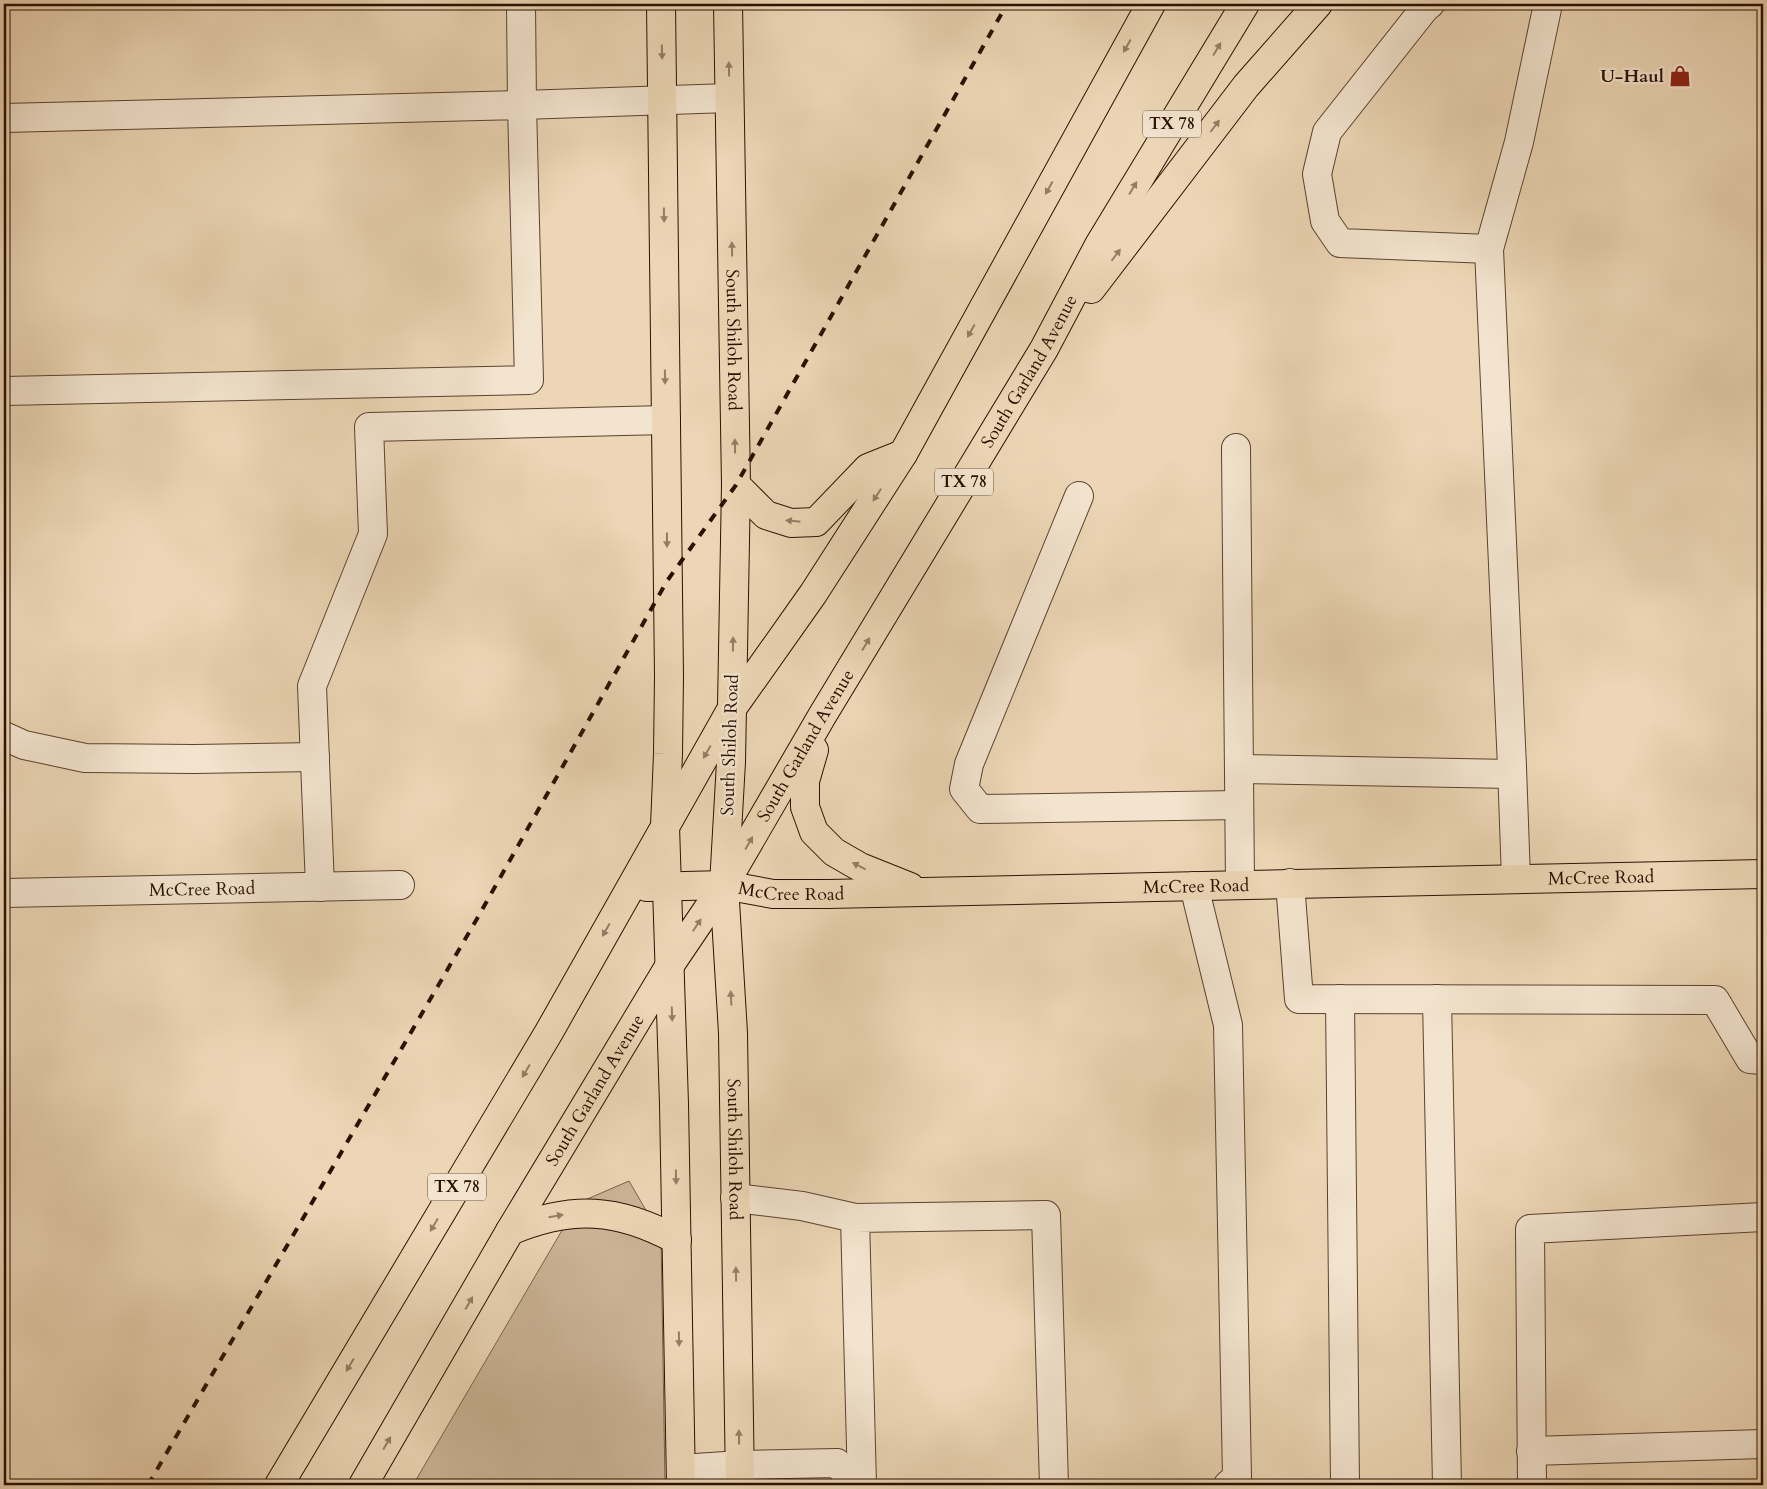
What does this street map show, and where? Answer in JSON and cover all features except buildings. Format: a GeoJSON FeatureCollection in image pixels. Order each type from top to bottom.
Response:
{"type":"FeatureCollection","features":[{"type":"Feature","properties":{"kind":"main road"},"geometry":{"type":"LineString","coordinates":[[661,4],[669,686],[665,826],[677,1240],[681,1477]]}},
{"type":"Feature","properties":{"kind":"main road","name":"South Shiloh Road"},"geometry":{"type":"LineString","coordinates":[[728,4],[736,485],[731,762],[724,885],[733,1033],[740,1475]]}},
{"type":"Feature","properties":{"kind":"main road","name":"TX 78"},"geometry":{"type":"LineString","coordinates":[[279,1485],[549,1032],[630,887],[646,864],[665,826],[731,710],[813,594],[903,454],[1128,43],[1152,4]]}},
{"type":"Feature","properties":{"kind":"main road","name":"South Garland Avenue"},"geometry":{"type":"LineString","coordinates":[[363,1485],[510,1231],[670,965],[724,885],[822,716],[1044,350],[1099,245],[1245,4]]}},
{"type":"Feature","properties":{"kind":"main road"},"geometry":{"type":"LineString","coordinates":[[1044,350],[1246,86],[1318,4]]}},
{"type":"Feature","properties":{"kind":"main road"},"geometry":{"type":"LineString","coordinates":[[736,485],[766,515],[792,523],[816,522],[868,468],[903,454]]}},
{"type":"Feature","properties":{"kind":"main road"},"geometry":{"type":"LineString","coordinates":[[822,716],[805,781],[806,807],[814,832],[834,852],[860,867],[920,892]]}},
{"type":"Feature","properties":{"kind":"main road","name":"McCree Road"},"geometry":{"type":"LineString","coordinates":[[630,887],[724,885],[773,894],[1763,874]]}},
{"type":"Feature","properties":{"kind":"main road"},"geometry":{"type":"LineString","coordinates":[[510,1231],[556,1216],[606,1214],[631,1219],[655,1228],[677,1240]]}},
{"type":"Feature","properties":{"kind":"street"},"geometry":{"type":"LineString","coordinates":[[521,4],[529,380],[533,423]]}},
{"type":"Feature","properties":{"kind":"street"},"geometry":{"type":"LineString","coordinates":[[1430,4],[1327,132],[1317,174],[1325,221],[1340,243],[1490,249]]}},
{"type":"Feature","properties":{"kind":"street"},"geometry":{"type":"LineString","coordinates":[[1516,879],[1490,249],[1518,142],[1548,4]]}},
{"type":"Feature","properties":{"kind":"street"},"geometry":{"type":"LineString","coordinates":[[4,118],[729,98]]}},
{"type":"Feature","properties":{"kind":"street"},"geometry":{"type":"LineString","coordinates":[[4,391],[529,380]]}},
{"type":"Feature","properties":{"kind":"street"},"geometry":{"type":"LineString","coordinates":[[320,887],[312,686],[373,534],[369,427],[666,420]]}},
{"type":"Feature","properties":{"kind":"street"},"geometry":{"type":"LineString","coordinates":[[1236,448],[1240,884]]}},
{"type":"Feature","properties":{"kind":"street"},"geometry":{"type":"LineString","coordinates":[[1079,496],[969,764],[964,789],[980,809],[1239,805]]}},
{"type":"Feature","properties":{"kind":"street"},"geometry":{"type":"LineString","coordinates":[[4,736],[24,745],[85,758],[315,757]]}},
{"type":"Feature","properties":{"kind":"street"},"geometry":{"type":"LineString","coordinates":[[1239,769],[1512,774]]}},
{"type":"Feature","properties":{"kind":"street"},"geometry":{"type":"LineString","coordinates":[[1290,883],[1299,999],[1715,1000],[1750,1059],[1763,1060]]}},
{"type":"Feature","properties":{"kind":"street","name":"McCree Road"},"geometry":{"type":"LineString","coordinates":[[4,893],[400,885]]}},
{"type":"Feature","properties":{"kind":"street"},"geometry":{"type":"LineString","coordinates":[[1194,886],[1228,1025],[1237,1477],[1228,1485]]}},
{"type":"Feature","properties":{"kind":"street"},"geometry":{"type":"LineString","coordinates":[[1340,999],[1345,1485]]}},
{"type":"Feature","properties":{"kind":"street"},"geometry":{"type":"LineString","coordinates":[[1437,999],[1447,1485]]}},
{"type":"Feature","properties":{"kind":"street"},"geometry":{"type":"LineString","coordinates":[[735,1198],[802,1206],[855,1218],[1046,1215],[1054,1485]]}},
{"type":"Feature","properties":{"kind":"street"},"geometry":{"type":"LineString","coordinates":[[1532,1485],[1530,1229],[1763,1217]]}},
{"type":"Feature","properties":{"kind":"street"},"geometry":{"type":"LineString","coordinates":[[855,1218],[862,1485]]}},
{"type":"Feature","properties":{"kind":"street"},"geometry":{"type":"LineString","coordinates":[[1531,1451],[1763,1444]]}},
{"type":"Feature","properties":{"kind":"street"},"geometry":{"type":"LineString","coordinates":[[681,1477],[740,1475],[837,1463],[856,1485]]}},
{"type":"Feature","properties":{"kind":"shaded area"},"geometry":{"type":"Polygon","coordinates":[[[629,1181],[661,1236],[665,1485],[413,1485],[578,1203],[629,1181]]]}},
{"type":"Feature","properties":{"kind":"railway"},"geometry":{"type":"LineString","coordinates":[[148,1485],[478,917],[667,581],[736,485],[1007,4]]}},
{"type":"Feature","properties":{"kind":"place","name":"U-Haul"},"geometry":{"type":"Point","coordinates":[1680,76]}}]}
